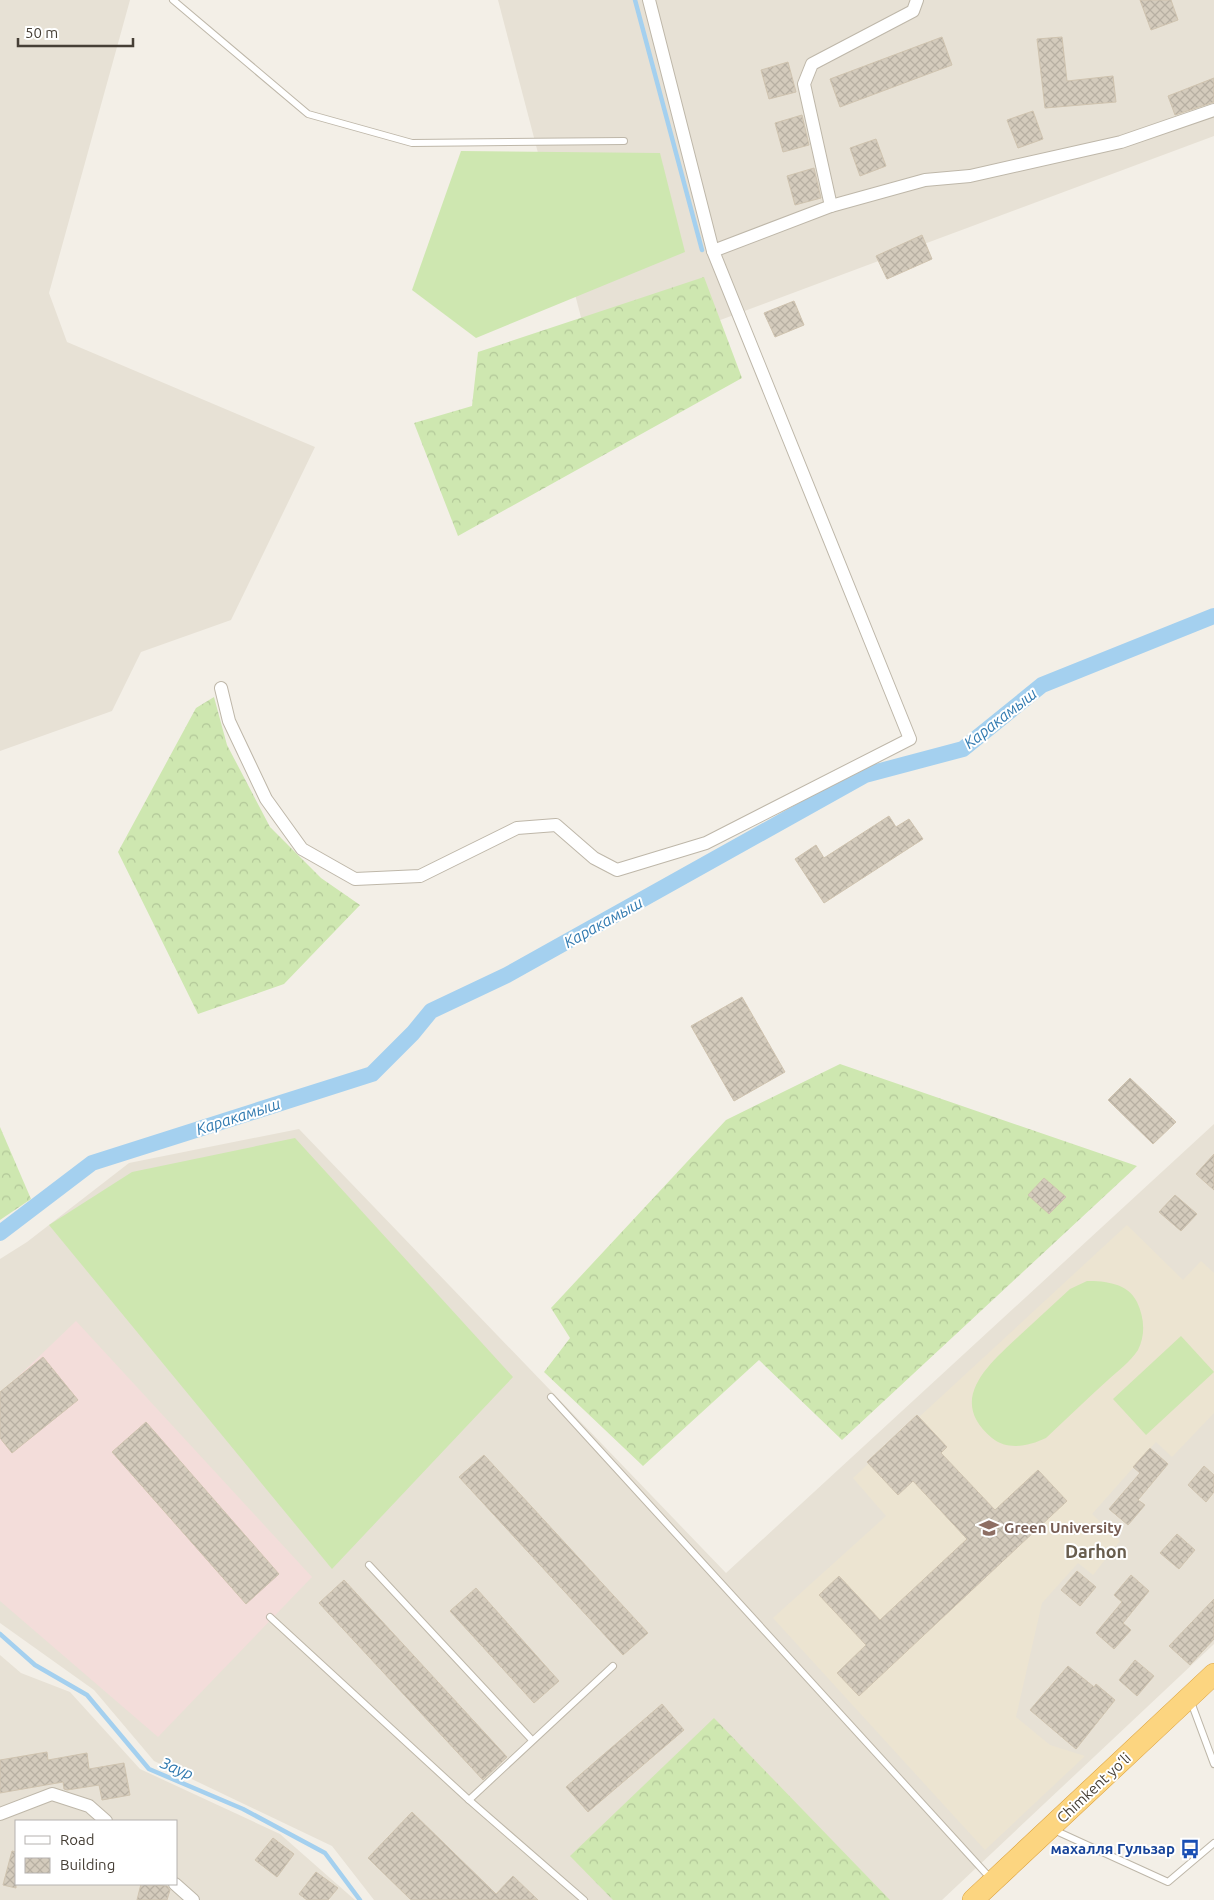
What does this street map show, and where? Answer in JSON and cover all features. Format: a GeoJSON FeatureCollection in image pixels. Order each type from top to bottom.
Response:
{"type":"FeatureCollection","features":[{"type":"Feature","properties":{"kind":"highway","name":"Chimkent yo‘li"},"geometry":{"type":"LineString","coordinates":[[973,1900],[1214,1674]]}},
{"type":"Feature","properties":{"kind":"street"},"geometry":{"type":"LineString","coordinates":[[221,688],[229,721],[266,798],[302,849],[355,879],[420,876],[517,828],[556,825],[594,858],[617,870],[706,843],[910,739],[713,251],[649,0]]}},
{"type":"Feature","properties":{"kind":"street"},"geometry":{"type":"LineString","coordinates":[[832,206],[804,84],[807,73],[812,64],[913,11],[917,0]]}},
{"type":"Feature","properties":{"kind":"street"},"geometry":{"type":"LineString","coordinates":[[713,251],[832,206],[925,180],[970,176],[1121,142],[1214,110]]}},
{"type":"Feature","properties":{"kind":"street"},"geometry":{"type":"LineString","coordinates":[[0,1814],[52,1794],[90,1806],[105,1820]]}},
{"type":"Feature","properties":{"kind":"street"},"geometry":{"type":"LineString","coordinates":[[177,1885],[193,1900]]}},
{"type":"Feature","properties":{"kind":"lane"},"geometry":{"type":"LineString","coordinates":[[172,0],[308,114],[412,142],[624,140]]}},
{"type":"Feature","properties":{"kind":"lane"},"geometry":{"type":"LineString","coordinates":[[551,1397],[993,1881]]}},
{"type":"Feature","properties":{"kind":"lane"},"geometry":{"type":"LineString","coordinates":[[369,1565],[532,1740]]}},
{"type":"Feature","properties":{"kind":"lane"},"geometry":{"type":"LineString","coordinates":[[270,1617],[469,1800],[584,1900]]}},
{"type":"Feature","properties":{"kind":"lane"},"geometry":{"type":"LineString","coordinates":[[469,1800],[613,1666]]}},
{"type":"Feature","properties":{"kind":"lane"},"geometry":{"type":"LineString","coordinates":[[1189,1698],[1214,1764]]}},
{"type":"Feature","properties":{"kind":"lane"},"geometry":{"type":"LineString","coordinates":[[1050,1828],[1168,1882],[1214,1843]]}},
{"type":"Feature","properties":{"kind":"shaded area"},"geometry":{"type":"Polygon","coordinates":[[[0,0],[130,0],[49,293],[67,342],[315,447],[231,620],[141,652],[112,711],[0,751],[0,0]]]}},
{"type":"Feature","properties":{"kind":"shaded area"},"geometry":{"type":"Polygon","coordinates":[[[498,0],[1214,0],[1214,136],[594,367],[498,0]]]}},
{"type":"Feature","properties":{"kind":"shaded area"},"geometry":{"type":"Polygon","coordinates":[[[1214,1124],[1214,1644],[942,1900],[374,1900],[332,1846],[154,1761],[94,1690],[0,1623],[0,1259],[27,1242],[129,1163],[299,1129],[726,1573],[1214,1124]]]}},
{"type":"Feature","properties":{"kind":"shaded area","name":"Green University"},"geometry":{"type":"Polygon","coordinates":[[[1127,1225],[1183,1280],[1201,1261],[1214,1273],[1214,1413],[1172,1457],[1156,1442],[1092,1514],[1120,1541],[1093,1575],[1078,1563],[1042,1603],[1016,1717],[1050,1745],[1085,1756],[985,1850],[773,1618],[886,1516],[853,1478],[1127,1225]]]}},
{"type":"Feature","properties":{"kind":"shaded area"},"geometry":{"type":"Polygon","coordinates":[[[76,1321],[312,1577],[158,1737],[0,1601],[0,1394],[76,1321]]]}},
{"type":"Feature","properties":{"kind":"shaded area"},"geometry":{"type":"Polygon","coordinates":[[[0,1655],[21,1673],[70,1692],[140,1769],[280,1834],[355,1900],[0,1900],[0,1655]]]}},
{"type":"Feature","properties":{"kind":"green space"},"geometry":{"type":"Polygon","coordinates":[[[461,151],[660,153],[685,252],[476,338],[412,290],[461,151]]]}},
{"type":"Feature","properties":{"kind":"green space"},"geometry":{"type":"Polygon","coordinates":[[[704,277],[742,378],[458,536],[414,423],[472,406],[478,352],[704,277]]]}},
{"type":"Feature","properties":{"kind":"green space"},"geometry":{"type":"Polygon","coordinates":[[[214,697],[227,745],[270,827],[321,878],[360,905],[284,984],[198,1014],[118,852],[196,708],[214,697]]]}},
{"type":"Feature","properties":{"kind":"green space"},"geometry":{"type":"Polygon","coordinates":[[[840,1064],[1137,1166],[842,1440],[759,1360],[643,1466],[544,1372],[570,1338],[551,1308],[726,1120],[840,1064]]]}},
{"type":"Feature","properties":{"kind":"green space"},"geometry":{"type":"Polygon","coordinates":[[[0,1127],[31,1199],[0,1220],[0,1127]]]}},
{"type":"Feature","properties":{"kind":"green space"},"geometry":{"type":"Polygon","coordinates":[[[295,1138],[513,1377],[332,1569],[49,1225],[132,1172],[295,1138]]]}},
{"type":"Feature","properties":{"kind":"green space"},"geometry":{"type":"Polygon","coordinates":[[[1087,1281],[1115,1284],[1133,1296],[1143,1320],[1141,1344],[1138,1350],[1124,1366],[1046,1438],[1019,1446],[1005,1445],[998,1442],[979,1424],[973,1410],[972,1396],[977,1383],[996,1358],[1025,1330],[1070,1289],[1087,1281]]]}},
{"type":"Feature","properties":{"kind":"green space"},"geometry":{"type":"Polygon","coordinates":[[[1181,1336],[1214,1372],[1146,1435],[1113,1399],[1181,1336]]]}},
{"type":"Feature","properties":{"kind":"green space"},"geometry":{"type":"Polygon","coordinates":[[[714,1718],[890,1900],[613,1900],[570,1856],[714,1718]]]}},
{"type":"Feature","properties":{"kind":"building"},"geometry":{"type":"Polygon","coordinates":[[[1140,0],[1171,0],[1178,20],[1151,30],[1140,0]]]}},
{"type":"Feature","properties":{"kind":"building"},"geometry":{"type":"Polygon","coordinates":[[[942,37],[952,65],[840,107],[830,79],[942,37]]]}},
{"type":"Feature","properties":{"kind":"building"},"geometry":{"type":"Polygon","coordinates":[[[1062,37],[1067,81],[1113,76],[1116,102],[1045,108],[1037,39],[1062,37]]]}},
{"type":"Feature","properties":{"kind":"building"},"geometry":{"type":"Polygon","coordinates":[[[788,62],[796,92],[769,99],[761,70],[788,62]]]}},
{"type":"Feature","properties":{"kind":"building"},"geometry":{"type":"Polygon","coordinates":[[[1214,78],[1214,102],[1175,115],[1168,96],[1214,78]]]}},
{"type":"Feature","properties":{"kind":"building"},"geometry":{"type":"Polygon","coordinates":[[[1033,111],[1043,139],[1018,148],[1007,120],[1033,111]]]}},
{"type":"Feature","properties":{"kind":"building"},"geometry":{"type":"Polygon","coordinates":[[[802,115],[809,145],[783,152],[775,123],[802,115]]]}},
{"type":"Feature","properties":{"kind":"building"},"geometry":{"type":"Polygon","coordinates":[[[876,139],[886,166],[860,176],[850,148],[876,139]]]}},
{"type":"Feature","properties":{"kind":"building"},"geometry":{"type":"Polygon","coordinates":[[[814,168],[821,198],[795,205],[787,176],[814,168]]]}},
{"type":"Feature","properties":{"kind":"building"},"geometry":{"type":"Polygon","coordinates":[[[922,235],[932,259],[887,279],[876,256],[922,235]]]}},
{"type":"Feature","properties":{"kind":"building"},"geometry":{"type":"Polygon","coordinates":[[[794,301],[804,325],[775,337],[764,313],[794,301]]]}},
{"type":"Feature","properties":{"kind":"building"},"geometry":{"type":"Polygon","coordinates":[[[889,816],[896,827],[909,819],[923,839],[824,903],[795,859],[816,845],[824,858],[889,816]]]}},
{"type":"Feature","properties":{"kind":"building"},"geometry":{"type":"Polygon","coordinates":[[[742,997],[785,1072],[734,1101],[691,1026],[742,997]]]}},
{"type":"Feature","properties":{"kind":"building"},"geometry":{"type":"Polygon","coordinates":[[[1130,1078],[1176,1122],[1153,1144],[1108,1100],[1130,1078]]]}},
{"type":"Feature","properties":{"kind":"building"},"geometry":{"type":"Polygon","coordinates":[[[1214,1154],[1214,1190],[1196,1174],[1214,1154]]]}},
{"type":"Feature","properties":{"kind":"building"},"geometry":{"type":"Polygon","coordinates":[[[1044,1178],[1066,1197],[1049,1214],[1028,1195],[1044,1178]]]}},
{"type":"Feature","properties":{"kind":"building"},"geometry":{"type":"Polygon","coordinates":[[[1175,1195],[1197,1214],[1181,1231],[1159,1212],[1175,1195]]]}},
{"type":"Feature","properties":{"kind":"building"},"geometry":{"type":"Polygon","coordinates":[[[43,1357],[78,1400],[12,1453],[0,1438],[0,1392],[43,1357]]]}},
{"type":"Feature","properties":{"kind":"building"},"geometry":{"type":"Polygon","coordinates":[[[917,1415],[947,1447],[941,1453],[995,1510],[1038,1470],[1067,1501],[859,1696],[837,1673],[866,1645],[819,1595],[839,1576],[880,1620],[967,1539],[913,1481],[898,1495],[867,1462],[917,1415]]]}},
{"type":"Feature","properties":{"kind":"building"},"geometry":{"type":"Polygon","coordinates":[[[146,1422],[279,1574],[246,1604],[112,1452],[146,1422]]]}},
{"type":"Feature","properties":{"kind":"building"},"geometry":{"type":"Polygon","coordinates":[[[1150,1448],[1168,1464],[1138,1500],[1145,1505],[1128,1525],[1109,1509],[1140,1473],[1133,1467],[1150,1448]]]}},
{"type":"Feature","properties":{"kind":"building"},"geometry":{"type":"Polygon","coordinates":[[[484,1455],[648,1633],[623,1655],[459,1477],[484,1455]]]}},
{"type":"Feature","properties":{"kind":"building"},"geometry":{"type":"Polygon","coordinates":[[[1204,1466],[1214,1475],[1214,1492],[1206,1502],[1188,1485],[1204,1466]]]}},
{"type":"Feature","properties":{"kind":"building"},"geometry":{"type":"Polygon","coordinates":[[[1177,1534],[1195,1550],[1179,1569],[1160,1553],[1177,1534]]]}},
{"type":"Feature","properties":{"kind":"building"},"geometry":{"type":"Polygon","coordinates":[[[1077,1571],[1096,1587],[1080,1606],[1061,1590],[1077,1571]]]}},
{"type":"Feature","properties":{"kind":"building"},"geometry":{"type":"Polygon","coordinates":[[[1131,1575],[1149,1591],[1123,1623],[1131,1630],[1114,1649],[1096,1633],[1122,1602],[1114,1595],[1131,1575]]]}},
{"type":"Feature","properties":{"kind":"building"},"geometry":{"type":"Polygon","coordinates":[[[344,1580],[507,1757],[483,1780],[319,1603],[344,1580]]]}},
{"type":"Feature","properties":{"kind":"building"},"geometry":{"type":"Polygon","coordinates":[[[476,1588],[559,1681],[534,1703],[450,1611],[476,1588]]]}},
{"type":"Feature","properties":{"kind":"building"},"geometry":{"type":"Polygon","coordinates":[[[1214,1599],[1214,1639],[1190,1665],[1169,1646],[1214,1599]]]}},
{"type":"Feature","properties":{"kind":"building"},"geometry":{"type":"Polygon","coordinates":[[[1135,1660],[1154,1676],[1137,1696],[1119,1680],[1135,1660]]]}},
{"type":"Feature","properties":{"kind":"building"},"geometry":{"type":"Polygon","coordinates":[[[1068,1666],[1094,1687],[1096,1684],[1115,1700],[1076,1749],[1030,1710],[1068,1666]]]}},
{"type":"Feature","properties":{"kind":"building"},"geometry":{"type":"Polygon","coordinates":[[[662,1704],[684,1730],[588,1812],[566,1787],[662,1704]]]}},
{"type":"Feature","properties":{"kind":"building"},"geometry":{"type":"Polygon","coordinates":[[[47,1752],[48,1760],[87,1753],[89,1769],[124,1763],[130,1795],[102,1800],[99,1785],[67,1790],[64,1789],[63,1782],[0,1793],[0,1760],[47,1752]]]}},
{"type":"Feature","properties":{"kind":"building"},"geometry":{"type":"Polygon","coordinates":[[[412,1812],[496,1894],[513,1876],[538,1900],[411,1900],[368,1858],[412,1812]]]}},
{"type":"Feature","properties":{"kind":"building"},"geometry":{"type":"Polygon","coordinates":[[[273,1838],[294,1854],[277,1877],[255,1860],[273,1838]]]}},
{"type":"Feature","properties":{"kind":"building"},"geometry":{"type":"Polygon","coordinates":[[[12,1851],[15,1852],[16,1888],[3,1885],[12,1851]]]}},
{"type":"Feature","properties":{"kind":"building"},"geometry":{"type":"Polygon","coordinates":[[[316,1872],[338,1888],[328,1900],[307,1900],[299,1894],[316,1872]]]}},
{"type":"Feature","properties":{"kind":"building"},"geometry":{"type":"Polygon","coordinates":[[[141,1885],[167,1886],[170,1890],[167,1900],[137,1900],[141,1885]]]}},
{"type":"Feature","properties":{"kind":"waterway"},"geometry":{"type":"LineString","coordinates":[[635,0],[702,250]]}},
{"type":"Feature","properties":{"kind":"waterway","name":"Каракамыш"},"geometry":{"type":"LineString","coordinates":[[0,1233],[92,1163],[372,1074],[413,1033],[431,1011],[507,975],[865,775],[963,749],[1042,685],[1214,616]]}},
{"type":"Feature","properties":{"kind":"waterway","name":"Заур"},"geometry":{"type":"LineString","coordinates":[[0,1634],[35,1665],[87,1695],[149,1769],[243,1809],[325,1853],[360,1900]]}},
{"type":"Feature","properties":{"kind":"place","name":"Green University"},"geometry":{"type":"Point","coordinates":[989,1528]}},
{"type":"Feature","properties":{"kind":"place","name":"махалля Гульзар"},"geometry":{"type":"Point","coordinates":[1190,1849]}},
{"type":"Feature","properties":{"kind":"district","name":"Darhon"},"geometry":{"type":"Point","coordinates":[1096,1552]}}]}
